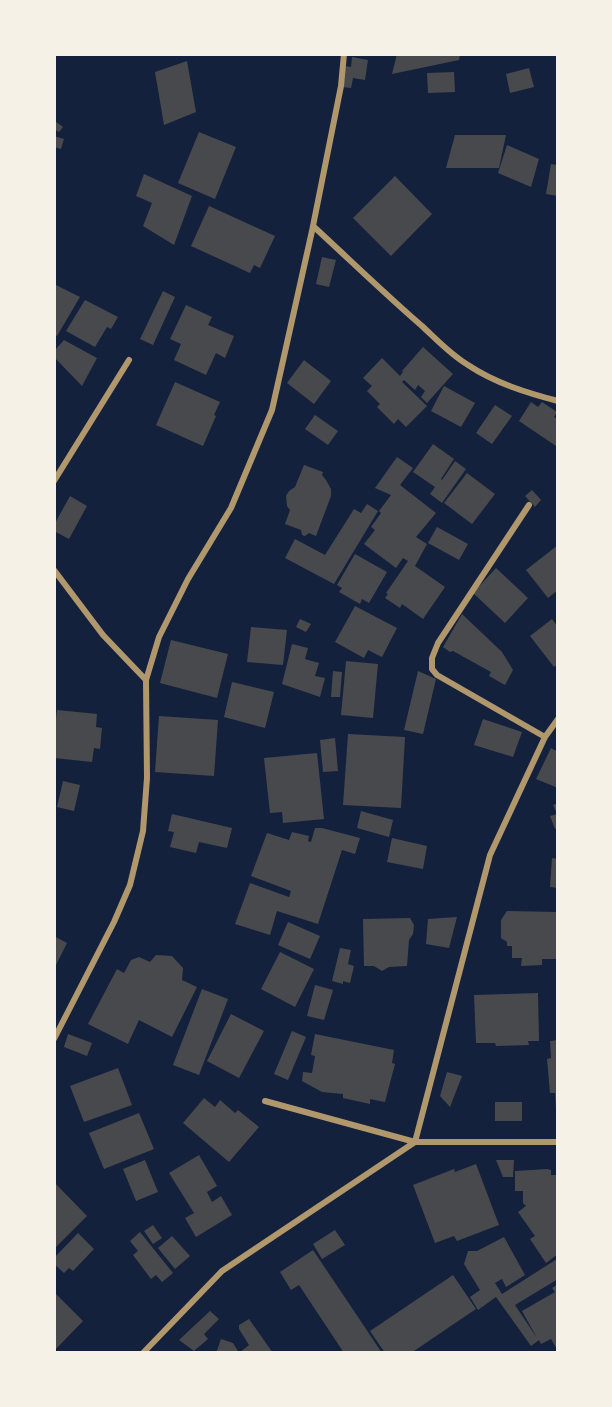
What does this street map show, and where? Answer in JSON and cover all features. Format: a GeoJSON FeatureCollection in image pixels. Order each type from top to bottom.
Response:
{"type":"FeatureCollection","features":[{"type":"Feature","properties":{"kind":"street"},"geometry":{"type":"LineString","coordinates":[[54,1039],[114,922],[130,885],[143,831],[147,778],[146,680],[159,637],[188,579],[231,508],[272,411],[313,226],[341,86],[344,54]]}},
{"type":"Feature","properties":{"kind":"street"},"geometry":{"type":"LineString","coordinates":[[313,226],[405,312],[468,365],[501,383],[558,401]]}},
{"type":"Feature","properties":{"kind":"street"},"geometry":{"type":"LineString","coordinates":[[54,481],[129,360]]}},
{"type":"Feature","properties":{"kind":"street"},"geometry":{"type":"LineString","coordinates":[[529,505],[438,643],[432,658],[432,669],[437,675],[545,737]]}},
{"type":"Feature","properties":{"kind":"street"},"geometry":{"type":"LineString","coordinates":[[54,570],[102,635],[146,680]]}},
{"type":"Feature","properties":{"kind":"street"},"geometry":{"type":"LineString","coordinates":[[143,1353],[222,1271],[415,1142],[490,855],[545,737],[558,719]]}},
{"type":"Feature","properties":{"kind":"street"},"geometry":{"type":"LineString","coordinates":[[265,1101],[415,1142],[558,1142]]}},
{"type":"Feature","properties":{"kind":"building"},"geometry":{"type":"Polygon","coordinates":[[[397,54],[460,54],[459,60],[392,74],[397,54]]]}},
{"type":"Feature","properties":{"kind":"building"},"geometry":{"type":"Polygon","coordinates":[[[352,57],[368,60],[365,80],[353,78],[351,88],[342,87],[345,66],[351,67],[352,57]]]}},
{"type":"Feature","properties":{"kind":"building"},"geometry":{"type":"Polygon","coordinates":[[[187,61],[196,112],[164,125],[155,72],[187,61]]]}},
{"type":"Feature","properties":{"kind":"building"},"geometry":{"type":"Polygon","coordinates":[[[529,68],[534,87],[510,93],[506,74],[529,68]]]}},
{"type":"Feature","properties":{"kind":"building"},"geometry":{"type":"Polygon","coordinates":[[[454,72],[455,92],[428,93],[427,73],[454,72]]]}},
{"type":"Feature","properties":{"kind":"building"},"geometry":{"type":"Polygon","coordinates":[[[55,121],[63,127],[59,132],[54,129],[55,121]]]}},
{"type":"Feature","properties":{"kind":"building"},"geometry":{"type":"Polygon","coordinates":[[[199,132],[236,147],[215,199],[178,183],[199,132]]]}},
{"type":"Feature","properties":{"kind":"building"},"geometry":{"type":"Polygon","coordinates":[[[455,135],[506,135],[499,168],[446,168],[455,135]]]}},
{"type":"Feature","properties":{"kind":"building"},"geometry":{"type":"Polygon","coordinates":[[[54,136],[64,139],[61,149],[54,147],[54,136]]]}},
{"type":"Feature","properties":{"kind":"building"},"geometry":{"type":"Polygon","coordinates":[[[507,145],[539,159],[531,187],[498,173],[507,145]]]}},
{"type":"Feature","properties":{"kind":"building"},"geometry":{"type":"Polygon","coordinates":[[[551,164],[558,165],[558,196],[546,194],[551,164]]]}},
{"type":"Feature","properties":{"kind":"building"},"geometry":{"type":"Polygon","coordinates":[[[144,174],[192,196],[174,245],[143,226],[152,203],[136,196],[144,174]]]}},
{"type":"Feature","properties":{"kind":"building"},"geometry":{"type":"Polygon","coordinates":[[[395,176],[432,214],[391,256],[353,218],[395,176]]]}},
{"type":"Feature","properties":{"kind":"building"},"geometry":{"type":"Polygon","coordinates":[[[209,206],[275,236],[260,268],[254,265],[250,273],[191,246],[209,206]]]}},
{"type":"Feature","properties":{"kind":"building"},"geometry":{"type":"Polygon","coordinates":[[[322,257],[336,260],[329,287],[316,284],[322,257]]]}},
{"type":"Feature","properties":{"kind":"building"},"geometry":{"type":"Polygon","coordinates":[[[54,284],[80,297],[57,336],[54,334],[54,284]]]}},
{"type":"Feature","properties":{"kind":"building"},"geometry":{"type":"Polygon","coordinates":[[[163,291],[175,297],[153,345],[140,339],[163,291]]]}},
{"type":"Feature","properties":{"kind":"building"},"geometry":{"type":"Polygon","coordinates":[[[85,300],[118,317],[111,329],[107,327],[95,347],[66,331],[85,300]]]}},
{"type":"Feature","properties":{"kind":"building"},"geometry":{"type":"Polygon","coordinates":[[[186,305],[212,317],[208,325],[234,336],[225,358],[216,353],[206,375],[174,360],[181,344],[170,339],[186,305]]]}},
{"type":"Feature","properties":{"kind":"building"},"geometry":{"type":"Polygon","coordinates":[[[64,340],[97,358],[82,386],[54,357],[54,351],[64,340]]]}},
{"type":"Feature","properties":{"kind":"building"},"geometry":{"type":"Polygon","coordinates":[[[423,347],[453,374],[427,403],[421,397],[425,391],[418,385],[415,390],[404,380],[402,382],[427,406],[406,427],[398,419],[394,424],[377,407],[380,404],[367,391],[372,386],[363,378],[382,358],[400,376],[423,347]]]}},
{"type":"Feature","properties":{"kind":"building"},"geometry":{"type":"Polygon","coordinates":[[[304,360],[331,381],[314,404],[287,383],[304,360]]]}},
{"type":"Feature","properties":{"kind":"building"},"geometry":{"type":"Polygon","coordinates":[[[175,382],[220,402],[203,446],[156,425],[175,382]]]}},
{"type":"Feature","properties":{"kind":"building"},"geometry":{"type":"Polygon","coordinates":[[[444,386],[475,403],[461,427],[431,411],[444,386]]]}},
{"type":"Feature","properties":{"kind":"building"},"geometry":{"type":"Polygon","coordinates":[[[531,402],[538,407],[542,402],[557,412],[554,417],[558,420],[556,446],[519,421],[531,402]]]}},
{"type":"Feature","properties":{"kind":"building"},"geometry":{"type":"Polygon","coordinates":[[[495,405],[512,416],[492,444],[476,433],[495,405]]]}},
{"type":"Feature","properties":{"kind":"building"},"geometry":{"type":"Polygon","coordinates":[[[315,415],[338,431],[328,445],[305,429],[315,415]]]}},
{"type":"Feature","properties":{"kind":"building"},"geometry":{"type":"Polygon","coordinates":[[[433,444],[454,459],[442,480],[455,461],[466,469],[442,503],[430,494],[435,487],[413,472],[433,444]]]}},
{"type":"Feature","properties":{"kind":"building"},"geometry":{"type":"Polygon","coordinates":[[[397,457],[413,468],[400,485],[436,513],[416,537],[427,544],[415,566],[445,587],[423,619],[402,604],[400,608],[385,598],[408,561],[403,558],[396,568],[364,544],[375,530],[371,527],[391,495],[375,488],[397,457]]]}},
{"type":"Feature","properties":{"kind":"building"},"geometry":{"type":"Polygon","coordinates":[[[304,465],[323,472],[322,475],[331,489],[331,496],[316,536],[309,533],[302,535],[301,530],[285,524],[290,510],[286,496],[295,487],[304,465]]]}},
{"type":"Feature","properties":{"kind":"building"},"geometry":{"type":"Polygon","coordinates":[[[467,473],[495,494],[472,524],[444,503],[467,473]]]}},
{"type":"Feature","properties":{"kind":"building"},"geometry":{"type":"Polygon","coordinates":[[[532,490],[541,500],[535,507],[525,496],[532,490]]]}},
{"type":"Feature","properties":{"kind":"building"},"geometry":{"type":"Polygon","coordinates":[[[70,496],[87,506],[69,539],[54,531],[54,525],[70,496]]]}},
{"type":"Feature","properties":{"kind":"building"},"geometry":{"type":"Polygon","coordinates":[[[367,504],[378,511],[334,584],[285,558],[295,539],[325,555],[354,509],[361,513],[367,504]]]}},
{"type":"Feature","properties":{"kind":"building"},"geometry":{"type":"Polygon","coordinates":[[[437,527],[468,544],[459,560],[428,543],[437,527]]]}},
{"type":"Feature","properties":{"kind":"building"},"geometry":{"type":"Polygon","coordinates":[[[558,545],[558,590],[548,598],[526,570],[558,545]]]}},
{"type":"Feature","properties":{"kind":"building"},"geometry":{"type":"Polygon","coordinates":[[[355,554],[387,572],[369,603],[362,599],[360,604],[339,592],[342,588],[337,585],[355,554]]]}},
{"type":"Feature","properties":{"kind":"building"},"geometry":{"type":"Polygon","coordinates":[[[496,568],[528,598],[505,623],[473,593],[496,568]]]}},
{"type":"Feature","properties":{"kind":"building"},"geometry":{"type":"Polygon","coordinates":[[[355,606],[397,628],[382,657],[368,650],[364,658],[335,642],[355,606]]]}},
{"type":"Feature","properties":{"kind":"building"},"geometry":{"type":"Polygon","coordinates":[[[462,614],[502,652],[513,670],[505,685],[489,676],[491,672],[443,647],[462,614]]]}},
{"type":"Feature","properties":{"kind":"building"},"geometry":{"type":"Polygon","coordinates":[[[300,619],[311,624],[306,632],[296,627],[300,619]]]}},
{"type":"Feature","properties":{"kind":"building"},"geometry":{"type":"Polygon","coordinates":[[[552,619],[558,627],[558,664],[554,667],[530,636],[552,619]]]}},
{"type":"Feature","properties":{"kind":"building"},"geometry":{"type":"Polygon","coordinates":[[[251,627],[287,630],[283,665],[247,662],[251,627]]]}},
{"type":"Feature","properties":{"kind":"building"},"geometry":{"type":"Polygon","coordinates":[[[171,640],[228,654],[217,698],[160,683],[171,640]]]}},
{"type":"Feature","properties":{"kind":"building"},"geometry":{"type":"Polygon","coordinates":[[[292,644],[308,648],[305,659],[319,663],[315,676],[325,678],[320,697],[282,684],[292,644]]]}},
{"type":"Feature","properties":{"kind":"building"},"geometry":{"type":"Polygon","coordinates":[[[346,661],[378,664],[373,718],[341,715],[346,661]]]}},
{"type":"Feature","properties":{"kind":"building"},"geometry":{"type":"Polygon","coordinates":[[[333,671],[342,672],[340,697],[331,697],[333,671]]]}},
{"type":"Feature","properties":{"kind":"building"},"geometry":{"type":"Polygon","coordinates":[[[418,671],[436,679],[423,734],[404,730],[418,671]]]}},
{"type":"Feature","properties":{"kind":"building"},"geometry":{"type":"Polygon","coordinates":[[[232,682],[274,692],[265,728],[224,717],[232,682]]]}},
{"type":"Feature","properties":{"kind":"building"},"geometry":{"type":"Polygon","coordinates":[[[57,710],[97,714],[96,727],[102,728],[100,749],[94,748],[92,762],[54,758],[57,710]]]}},
{"type":"Feature","properties":{"kind":"building"},"geometry":{"type":"Polygon","coordinates":[[[159,716],[218,720],[214,776],[155,772],[159,716]]]}},
{"type":"Feature","properties":{"kind":"building"},"geometry":{"type":"Polygon","coordinates":[[[483,719],[522,732],[513,757],[474,745],[483,719]]]}},
{"type":"Feature","properties":{"kind":"building"},"geometry":{"type":"Polygon","coordinates":[[[348,734],[405,737],[401,808],[343,805],[348,734]]]}},
{"type":"Feature","properties":{"kind":"building"},"geometry":{"type":"Polygon","coordinates":[[[335,738],[338,771],[323,772],[320,740],[335,738]]]}},
{"type":"Feature","properties":{"kind":"building"},"geometry":{"type":"Polygon","coordinates":[[[551,748],[558,752],[558,788],[536,779],[551,748]]]}},
{"type":"Feature","properties":{"kind":"building"},"geometry":{"type":"Polygon","coordinates":[[[317,753],[324,819],[283,823],[282,812],[270,813],[264,758],[317,753]]]}},
{"type":"Feature","properties":{"kind":"building"},"geometry":{"type":"Polygon","coordinates":[[[63,781],[80,785],[74,811],[57,807],[63,781]]]}},
{"type":"Feature","properties":{"kind":"building"},"geometry":{"type":"Polygon","coordinates":[[[558,803],[558,828],[555,829],[550,816],[557,814],[553,805],[558,803]]]}},
{"type":"Feature","properties":{"kind":"building"},"geometry":{"type":"Polygon","coordinates":[[[361,811],[393,820],[389,837],[357,828],[361,811]]]}},
{"type":"Feature","properties":{"kind":"building"},"geometry":{"type":"Polygon","coordinates":[[[172,814],[232,828],[227,848],[199,842],[196,853],[170,847],[174,832],[168,831],[172,814]]]}},
{"type":"Feature","properties":{"kind":"building"},"geometry":{"type":"Polygon","coordinates":[[[315,828],[360,838],[355,854],[342,850],[318,924],[277,911],[270,935],[235,924],[250,883],[289,897],[291,891],[251,876],[267,833],[289,840],[292,832],[309,836],[308,841],[311,842],[315,828]]]}},
{"type":"Feature","properties":{"kind":"building"},"geometry":{"type":"Polygon","coordinates":[[[392,838],[427,846],[423,869],[387,862],[392,838]]]}},
{"type":"Feature","properties":{"kind":"building"},"geometry":{"type":"Polygon","coordinates":[[[552,858],[558,859],[558,888],[550,887],[552,858]]]}},
{"type":"Feature","properties":{"kind":"building"},"geometry":{"type":"Polygon","coordinates":[[[507,911],[558,912],[558,959],[542,959],[542,965],[521,966],[522,958],[512,958],[512,946],[507,946],[507,942],[501,938],[501,920],[507,911]]]}},
{"type":"Feature","properties":{"kind":"building"},"geometry":{"type":"Polygon","coordinates":[[[457,917],[449,948],[426,944],[428,919],[457,917]]]}},
{"type":"Feature","properties":{"kind":"building"},"geometry":{"type":"Polygon","coordinates":[[[410,918],[414,925],[413,934],[409,940],[407,966],[389,967],[382,971],[374,966],[364,966],[363,919],[410,918]]]}},
{"type":"Feature","properties":{"kind":"building"},"geometry":{"type":"Polygon","coordinates":[[[288,922],[320,936],[310,959],[278,945],[288,922]]]}},
{"type":"Feature","properties":{"kind":"building"},"geometry":{"type":"Polygon","coordinates":[[[54,936],[67,943],[54,969],[54,936]]]}},
{"type":"Feature","properties":{"kind":"building"},"geometry":{"type":"Polygon","coordinates":[[[340,948],[351,950],[348,964],[354,966],[350,983],[332,981],[340,948]]]}},
{"type":"Feature","properties":{"kind":"building"},"geometry":{"type":"Polygon","coordinates":[[[280,952],[314,969],[295,1007],[261,989],[280,952]]]}},
{"type":"Feature","properties":{"kind":"building"},"geometry":{"type":"Polygon","coordinates":[[[156,955],[172,956],[183,968],[182,980],[197,987],[172,1037],[139,1020],[128,1044],[88,1024],[117,969],[124,973],[131,960],[139,957],[150,962],[156,955]]]}},
{"type":"Feature","properties":{"kind":"building"},"geometry":{"type":"Polygon","coordinates":[[[315,985],[333,990],[324,1020],[307,1016],[315,985]]]}},
{"type":"Feature","properties":{"kind":"building"},"geometry":{"type":"Polygon","coordinates":[[[202,989],[228,999],[199,1075],[173,1065],[202,989]]]}},
{"type":"Feature","properties":{"kind":"building"},"geometry":{"type":"Polygon","coordinates":[[[538,993],[539,1041],[528,1041],[529,1045],[496,1046],[495,1043],[476,1043],[474,995],[538,993]]]}},
{"type":"Feature","properties":{"kind":"building"},"geometry":{"type":"Polygon","coordinates":[[[231,1014],[264,1031],[239,1078],[207,1061],[231,1014]]]}},
{"type":"Feature","properties":{"kind":"building"},"geometry":{"type":"Polygon","coordinates":[[[292,1031],[306,1037],[288,1080],[274,1074],[292,1031]]]}},
{"type":"Feature","properties":{"kind":"building"},"geometry":{"type":"Polygon","coordinates":[[[68,1034],[92,1043],[87,1056],[64,1047],[68,1034]]]}},
{"type":"Feature","properties":{"kind":"building"},"geometry":{"type":"Polygon","coordinates":[[[315,1034],[394,1050],[392,1063],[395,1064],[385,1102],[370,1099],[370,1104],[343,1098],[343,1094],[322,1092],[302,1081],[303,1072],[312,1073],[315,1056],[311,1055],[315,1034]]]}},
{"type":"Feature","properties":{"kind":"building"},"geometry":{"type":"Polygon","coordinates":[[[558,1040],[558,1109],[556,1109],[555,1093],[550,1093],[547,1059],[551,1058],[550,1041],[558,1040]]]}},
{"type":"Feature","properties":{"kind":"building"},"geometry":{"type":"Polygon","coordinates":[[[118,1068],[132,1105],[84,1122],[70,1086],[118,1068]]]}},
{"type":"Feature","properties":{"kind":"building"},"geometry":{"type":"Polygon","coordinates":[[[447,1072],[462,1076],[450,1107],[440,1096],[447,1072]]]}},
{"type":"Feature","properties":{"kind":"building"},"geometry":{"type":"Polygon","coordinates":[[[204,1098],[215,1107],[220,1100],[235,1113],[238,1110],[259,1127],[229,1162],[183,1123],[204,1098]]]}},
{"type":"Feature","properties":{"kind":"building"},"geometry":{"type":"Polygon","coordinates":[[[495,1102],[522,1102],[522,1121],[495,1121],[495,1102]]]}},
{"type":"Feature","properties":{"kind":"building"},"geometry":{"type":"Polygon","coordinates":[[[139,1113],[154,1149],[104,1169],[89,1133],[139,1113]]]}},
{"type":"Feature","properties":{"kind":"building"},"geometry":{"type":"Polygon","coordinates":[[[199,1155],[217,1186],[207,1192],[212,1202],[221,1196],[232,1215],[196,1237],[185,1218],[194,1213],[169,1173],[199,1155]]]}},
{"type":"Feature","properties":{"kind":"building"},"geometry":{"type":"Polygon","coordinates":[[[145,1160],[158,1192],[136,1201],[123,1169],[145,1160]]]}},
{"type":"Feature","properties":{"kind":"building"},"geometry":{"type":"Polygon","coordinates":[[[496,1160],[514,1160],[513,1177],[503,1177],[496,1160]]]}},
{"type":"Feature","properties":{"kind":"building"},"geometry":{"type":"Polygon","coordinates":[[[476,1164],[499,1225],[457,1241],[454,1236],[435,1243],[413,1185],[454,1169],[455,1172],[476,1164]]]}},
{"type":"Feature","properties":{"kind":"building"},"geometry":{"type":"Polygon","coordinates":[[[551,1170],[551,1175],[558,1175],[558,1254],[546,1263],[530,1239],[535,1236],[518,1212],[526,1206],[523,1203],[523,1191],[515,1191],[515,1171],[551,1170]]]}},
{"type":"Feature","properties":{"kind":"building"},"geometry":{"type":"Polygon","coordinates":[[[54,1182],[87,1216],[54,1249],[54,1182]]]}},
{"type":"Feature","properties":{"kind":"building"},"geometry":{"type":"Polygon","coordinates":[[[153,1225],[162,1238],[153,1244],[144,1231],[153,1225]]]}},
{"type":"Feature","properties":{"kind":"building"},"geometry":{"type":"Polygon","coordinates":[[[335,1230],[345,1245],[322,1259],[313,1244],[335,1230]]]}},
{"type":"Feature","properties":{"kind":"building"},"geometry":{"type":"Polygon","coordinates":[[[140,1232],[173,1273],[162,1282],[156,1275],[151,1279],[133,1255],[138,1251],[130,1241],[140,1232]]]}},
{"type":"Feature","properties":{"kind":"building"},"geometry":{"type":"Polygon","coordinates":[[[78,1233],[94,1249],[73,1271],[69,1268],[64,1273],[54,1264],[54,1258],[78,1233]]]}},
{"type":"Feature","properties":{"kind":"building"},"geometry":{"type":"Polygon","coordinates":[[[172,1236],[190,1256],[175,1269],[158,1248],[172,1236]]]}},
{"type":"Feature","properties":{"kind":"building"},"geometry":{"type":"Polygon","coordinates":[[[504,1237],[525,1275],[506,1287],[502,1279],[495,1283],[502,1294],[557,1259],[558,1261],[558,1279],[515,1305],[537,1338],[522,1311],[555,1292],[552,1288],[558,1284],[558,1351],[551,1339],[541,1344],[539,1340],[531,1346],[496,1297],[478,1310],[470,1297],[480,1290],[464,1264],[468,1251],[477,1251],[504,1237]]]}},
{"type":"Feature","properties":{"kind":"building"},"geometry":{"type":"Polygon","coordinates":[[[313,1250],[382,1353],[344,1353],[299,1285],[291,1290],[280,1272],[313,1250]]]}},
{"type":"Feature","properties":{"kind":"building"},"geometry":{"type":"Polygon","coordinates":[[[453,1275],[476,1309],[411,1353],[385,1353],[370,1331],[453,1275]]]}},
{"type":"Feature","properties":{"kind":"building"},"geometry":{"type":"Polygon","coordinates":[[[54,1292],[83,1321],[54,1351],[54,1292]]]}},
{"type":"Feature","properties":{"kind":"building"},"geometry":{"type":"Polygon","coordinates":[[[210,1311],[219,1319],[204,1334],[208,1339],[194,1351],[179,1340],[210,1311]]]}},
{"type":"Feature","properties":{"kind":"building"},"geometry":{"type":"Polygon","coordinates":[[[249,1319],[273,1353],[239,1353],[249,1345],[239,1325],[249,1319]]]}},
{"type":"Feature","properties":{"kind":"building"},"geometry":{"type":"Polygon","coordinates":[[[221,1339],[233,1343],[239,1353],[216,1353],[221,1339]]]}}]}
